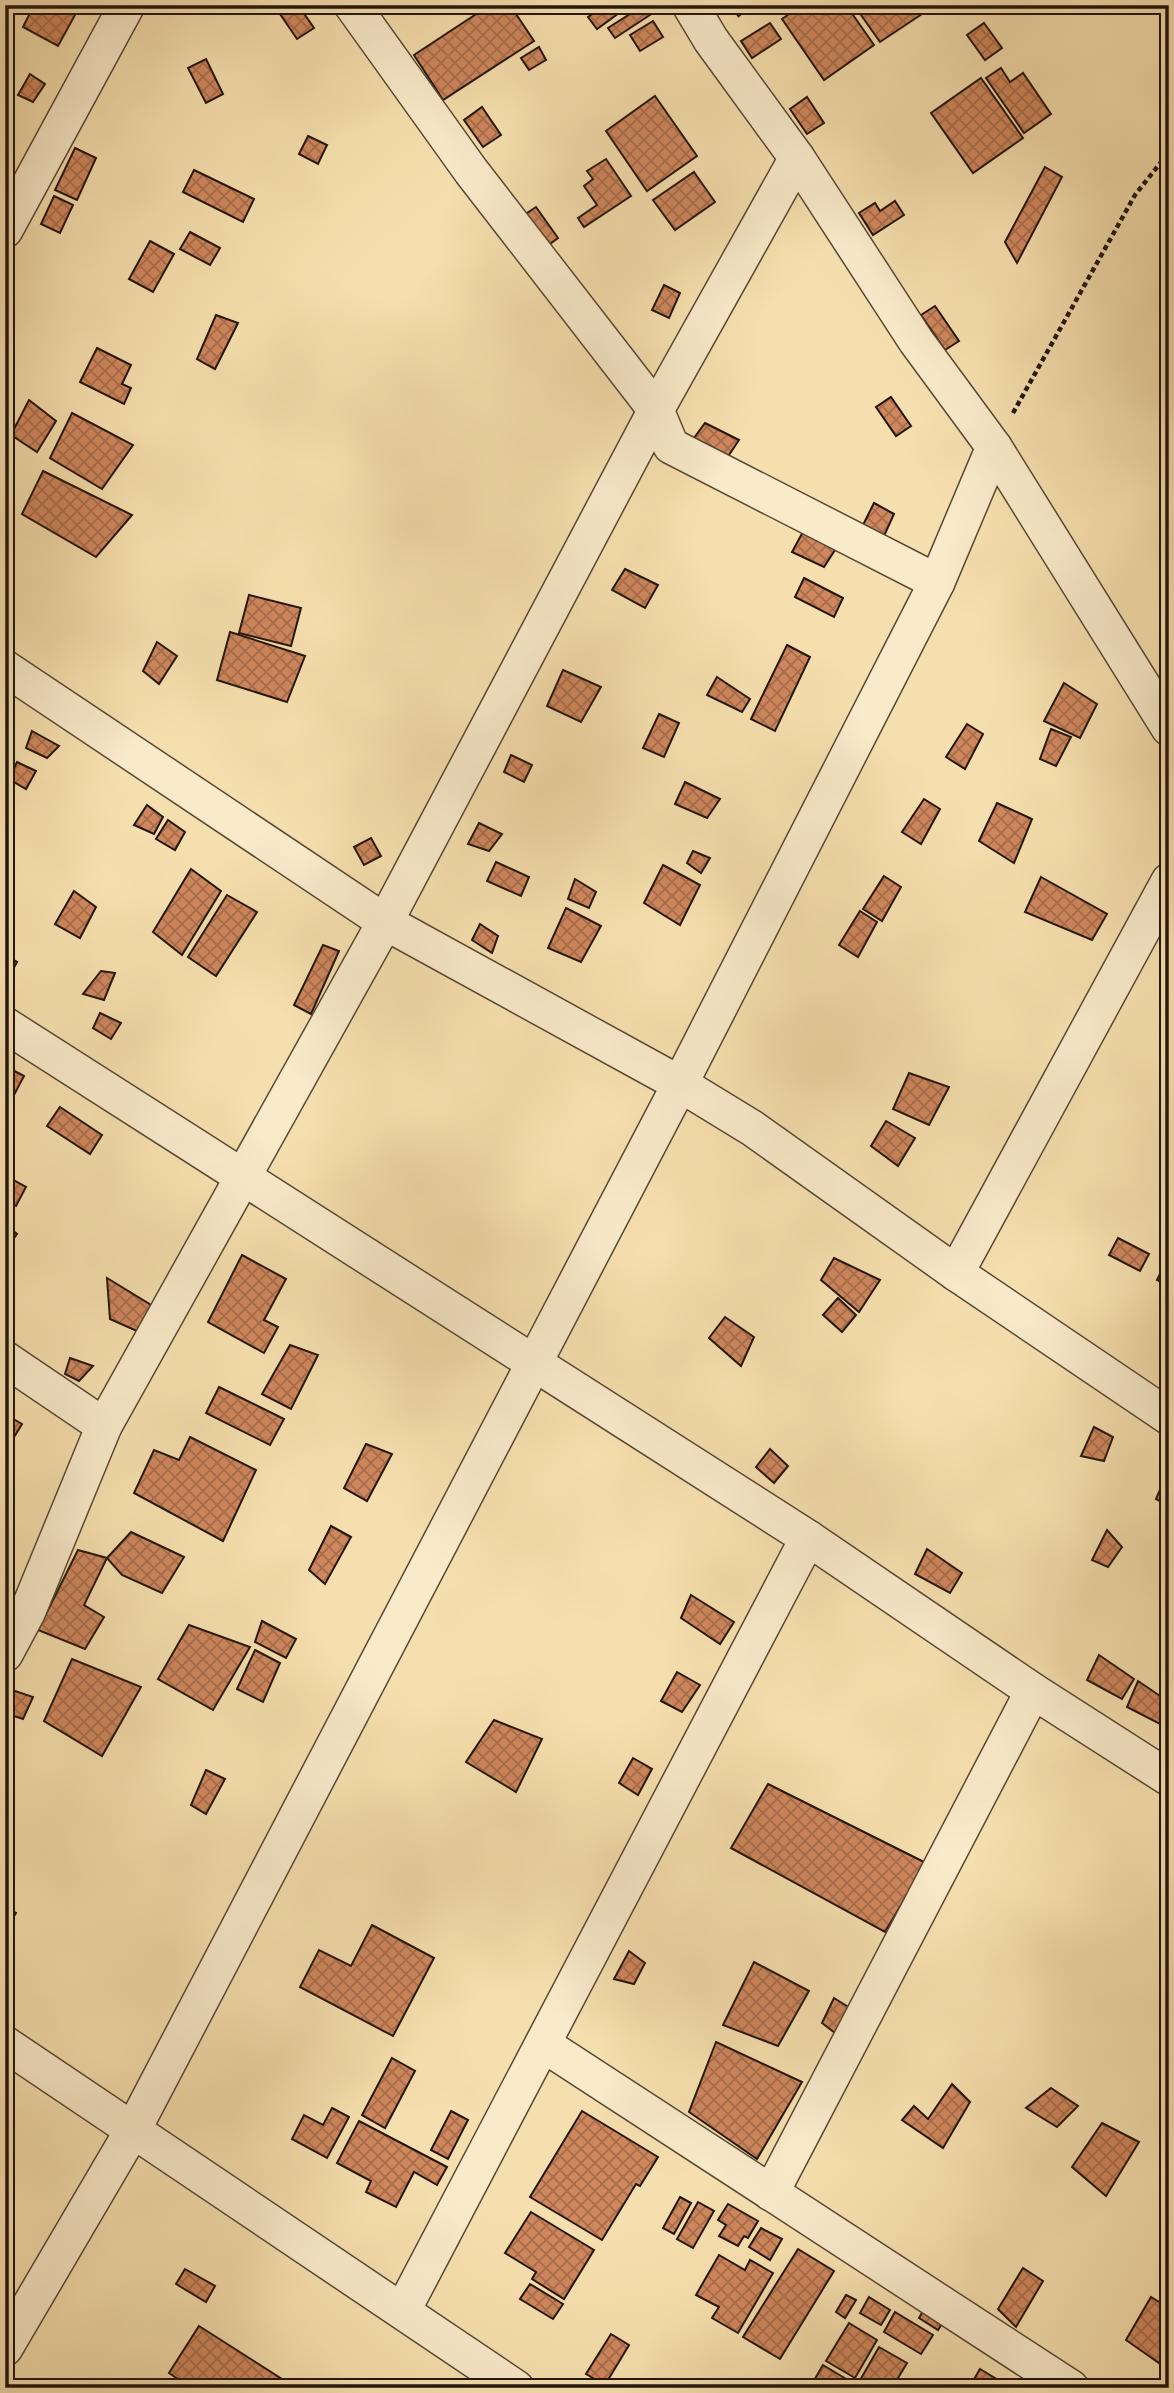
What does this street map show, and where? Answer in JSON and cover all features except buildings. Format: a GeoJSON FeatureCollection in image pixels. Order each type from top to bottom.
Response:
{"type":"FeatureCollection","features":[{"type":"Feature","properties":{"kind":"street"},"geometry":{"type":"LineString","coordinates":[[5,230],[127,5]]}},
{"type":"Feature","properties":{"kind":"street"},"geometry":{"type":"LineString","coordinates":[[352,5],[471,172],[656,410],[671,446],[937,582]]}},
{"type":"Feature","properties":{"kind":"street"},"geometry":{"type":"LineString","coordinates":[[690,5],[711,40],[797,158],[916,341],[995,447],[1169,728]]}},
{"type":"Feature","properties":{"kind":"street"},"geometry":{"type":"LineString","coordinates":[[5,1654],[27,1613],[104,1426],[385,922],[656,410],[797,158]]}},
{"type":"Feature","properties":{"kind":"street"},"geometry":{"type":"LineString","coordinates":[[5,2347],[134,2128],[680,1084],[937,582],[995,447]]}},
{"type":"Feature","properties":{"kind":"street"},"geometry":{"type":"LineString","coordinates":[[5,668],[385,922],[680,1084],[752,1128],[956,1273],[1169,1417]]}},
{"type":"Feature","properties":{"kind":"street"},"geometry":{"type":"LineString","coordinates":[[956,1273],[1169,881]]}},
{"type":"Feature","properties":{"kind":"street"},"geometry":{"type":"LineString","coordinates":[[5,1025],[808,1538],[1033,1691],[1169,1778]]}},
{"type":"Feature","properties":{"kind":"street"},"geometry":{"type":"LineString","coordinates":[[5,1359],[104,1426]]}},
{"type":"Feature","properties":{"kind":"street"},"geometry":{"type":"LineString","coordinates":[[403,2310],[808,1538]]}},
{"type":"Feature","properties":{"kind":"street"},"geometry":{"type":"LineString","coordinates":[[771,2193],[1033,1691]]}},
{"type":"Feature","properties":{"kind":"street"},"geometry":{"type":"LineString","coordinates":[[5,2044],[134,2128],[516,2388]]}},
{"type":"Feature","properties":{"kind":"street"},"geometry":{"type":"LineString","coordinates":[[543,2044],[1071,2388]]}},
{"type":"Feature","properties":{"kind":"path"},"geometry":{"type":"LineString","coordinates":[[995,447],[1135,195],[1169,152]]}}]}
